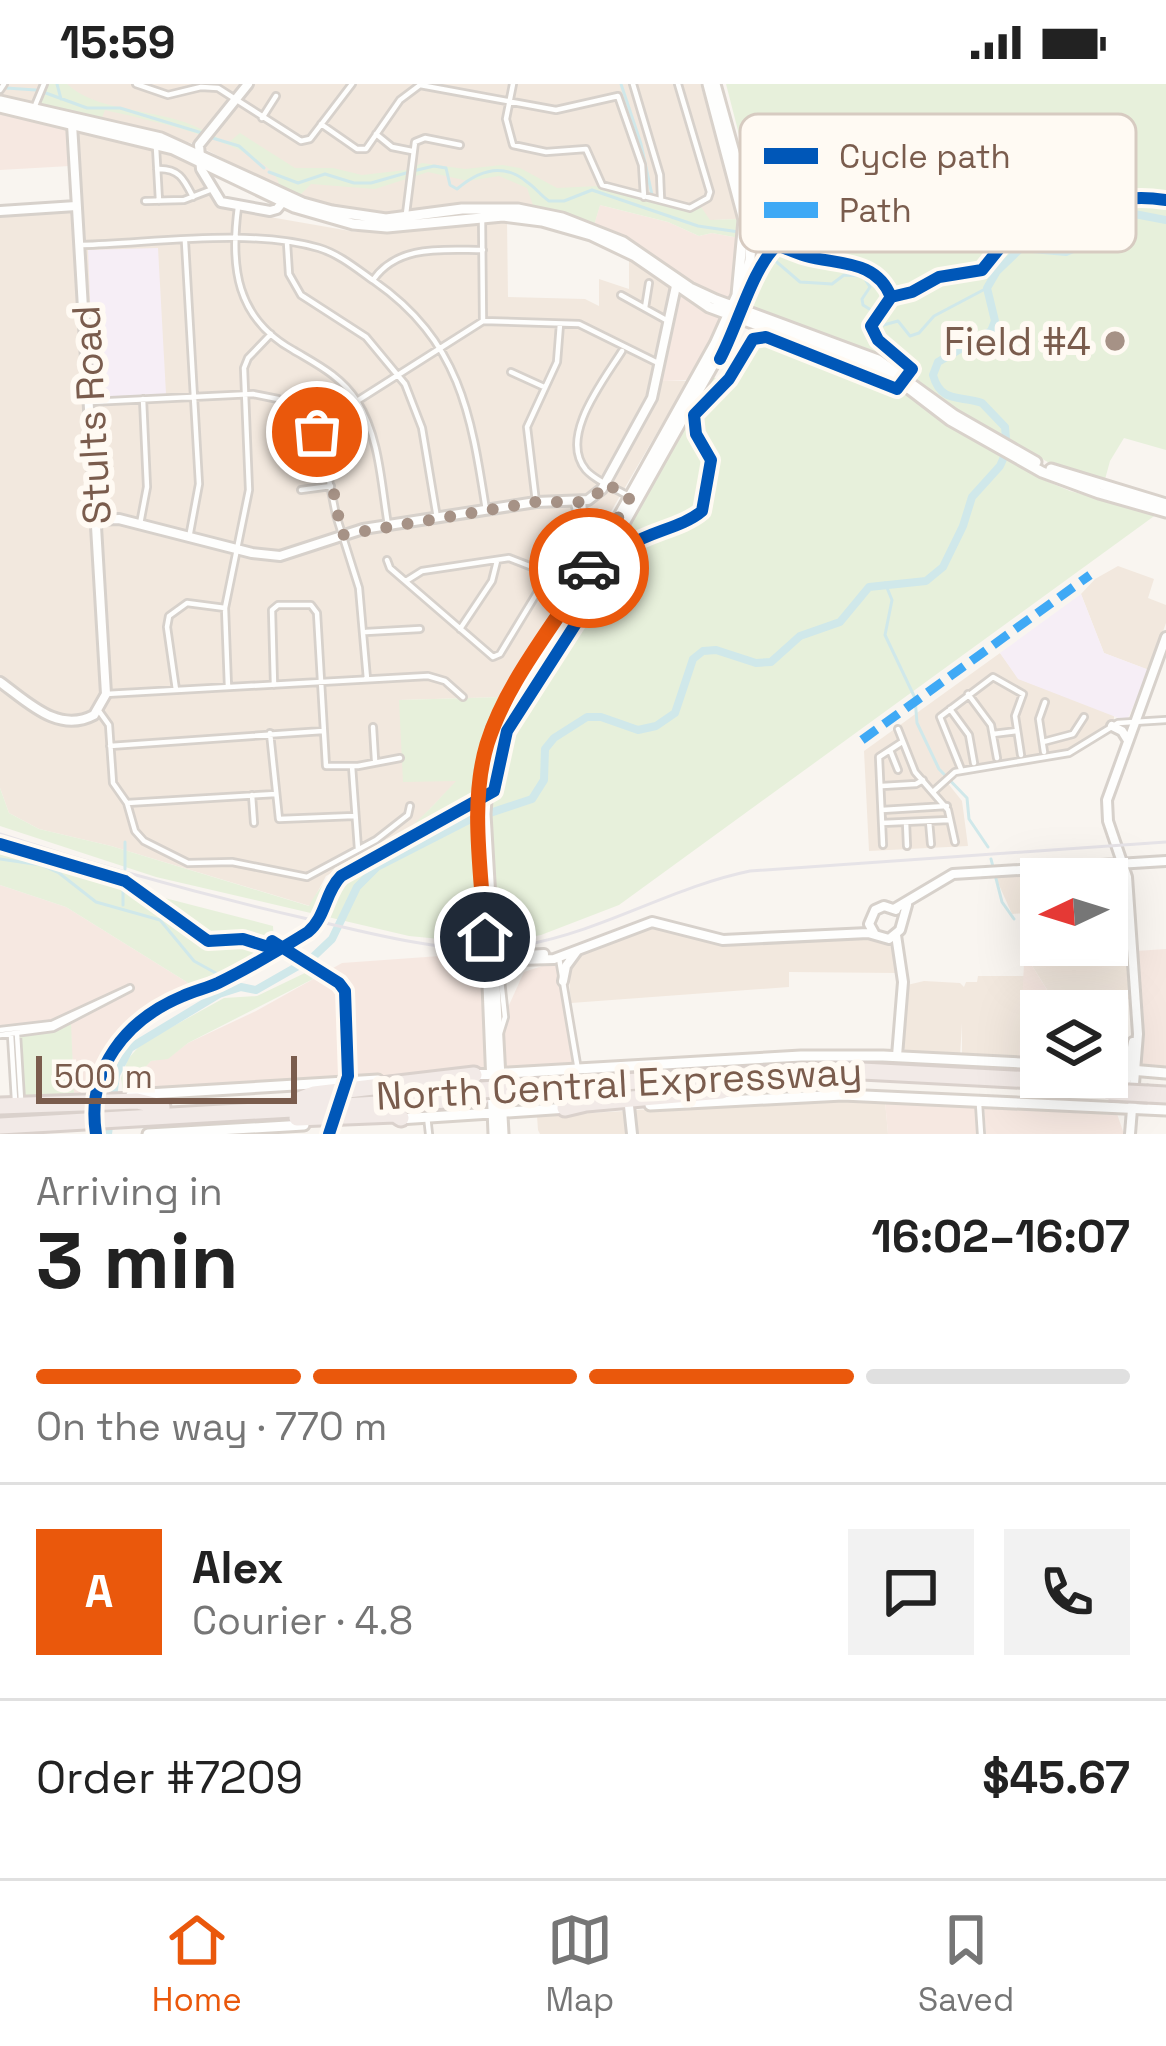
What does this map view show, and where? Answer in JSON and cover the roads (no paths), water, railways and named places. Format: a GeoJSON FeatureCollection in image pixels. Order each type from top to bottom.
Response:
{"type":"FeatureCollection","features":[{"type":"Feature","properties":{"kind":"highway"},"geometry":{"type":"LineString","coordinates":[[648,1067],[811,1064],[863,1070]]}},
{"type":"Feature","properties":{"kind":"highway","name":"North Central Expressway"},"geometry":{"type":"LineString","coordinates":[[514,1098],[863,1070],[1020,1079]]}},
{"type":"Feature","properties":{"kind":"highway","name":"North Central Expressway"},"geometry":{"type":"LineString","coordinates":[[0,1126],[137,1101],[162,1107],[184,1122],[301,1099],[486,1091],[514,1098],[875,1080],[1020,1083]]}},
{"type":"Feature","properties":{"kind":"highway"},"geometry":{"type":"LineString","coordinates":[[565,1108],[586,1102],[722,1091],[735,1084]]}},
{"type":"Feature","properties":{"kind":"highway","name":"North Central Expressway"},"geometry":{"type":"LineString","coordinates":[[1128,1087],[1166,1091]]}},
{"type":"Feature","properties":{"kind":"highway","name":"North Central Expressway"},"geometry":{"type":"LineString","coordinates":[[0,1116],[82,1111],[184,1122],[486,1091]]}},
{"type":"Feature","properties":{"kind":"highway"},"geometry":{"type":"LineString","coordinates":[[9,1102],[82,1111]]}},
{"type":"Feature","properties":{"kind":"highway"},"geometry":{"type":"LineString","coordinates":[[20,1134],[57,1130],[82,1111]]}},
{"type":"Feature","properties":{"kind":"highway"},"geometry":{"type":"LineString","coordinates":[[254,1112],[274,1118],[395,1114],[401,1118]]}},
{"type":"Feature","properties":{"kind":"main road"},"geometry":{"type":"LineString","coordinates":[[712,84],[740,195]]}},
{"type":"Feature","properties":{"kind":"main road"},"geometry":{"type":"LineString","coordinates":[[0,104],[34,108],[198,157]]}},
{"type":"Feature","properties":{"kind":"main road"},"geometry":{"type":"LineString","coordinates":[[0,104],[161,138],[310,214],[353,224],[482,212],[571,224],[637,254],[709,307],[734,311],[898,375],[940,413],[1065,479],[1166,508]]}},
{"type":"Feature","properties":{"kind":"main road"},"geometry":{"type":"LineString","coordinates":[[486,1091],[498,1038],[485,771],[500,720],[633,499],[734,311],[746,252]]}},
{"type":"Feature","properties":{"kind":"main road"},"geometry":{"type":"LineString","coordinates":[[492,984],[486,1091],[498,1134]]}},
{"type":"Feature","properties":{"kind":"main road","name":"North Central Expressway"},"geometry":{"type":"LineString","coordinates":[[148,1134],[184,1122],[322,1129],[427,1116],[520,1072],[756,1058],[912,1057],[1020,1063]]}},
{"type":"Feature","properties":{"kind":"main road","name":"North Central Expressway"},"geometry":{"type":"LineString","coordinates":[[1129,1070],[1166,1111]]}},
{"type":"Feature","properties":{"kind":"main road"},"geometry":{"type":"LineString","coordinates":[[514,1098],[509,1106],[507,1084],[520,1072]]}},
{"type":"Feature","properties":{"kind":"main road","name":"North Central Expressway"},"geometry":{"type":"LineString","coordinates":[[1118,1098],[1126,1108],[1166,1073]]}},
{"type":"Feature","properties":{"kind":"main road","name":"North Central Expressway"},"geometry":{"type":"LineString","coordinates":[[82,1111],[127,1095],[486,1091],[565,1108],[843,1095],[979,1101],[1020,1096]]}},
{"type":"Feature","properties":{"kind":"street"},"geometry":{"type":"LineString","coordinates":[[34,108],[44,84]]}},
{"type":"Feature","properties":{"kind":"street"},"geometry":{"type":"LineString","coordinates":[[136,84],[168,95],[219,86],[301,142],[310,139],[352,84]]}},
{"type":"Feature","properties":{"kind":"street"},"geometry":{"type":"LineString","coordinates":[[248,84],[205,136],[198,157],[210,190],[220,202],[274,211],[285,199]]}},
{"type":"Feature","properties":{"kind":"street"},"geometry":{"type":"LineString","coordinates":[[513,84],[506,119],[513,145],[546,152],[586,149],[602,185],[686,208],[700,204],[710,192],[678,84]]}},
{"type":"Feature","properties":{"kind":"street"},"geometry":{"type":"LineString","coordinates":[[633,84],[660,175],[661,199]]}},
{"type":"Feature","properties":{"kind":"street"},"geometry":{"type":"LineString","coordinates":[[321,124],[357,149],[366,148],[400,100],[420,85],[556,110],[618,96],[641,165],[644,197]]}},
{"type":"Feature","properties":{"kind":"street"},"geometry":{"type":"LineString","coordinates":[[262,118],[276,96]]}},
{"type":"Feature","properties":{"kind":"street","name":"Stults Road"},"geometry":{"type":"LineString","coordinates":[[72,120],[106,694],[99,711]]}},
{"type":"Feature","properties":{"kind":"street"},"geometry":{"type":"LineString","coordinates":[[376,134],[392,147],[412,151]]}},
{"type":"Feature","properties":{"kind":"street"},"geometry":{"type":"LineString","coordinates":[[406,221],[412,151],[419,138],[460,145]]}},
{"type":"Feature","properties":{"kind":"street"},"geometry":{"type":"LineString","coordinates":[[157,145],[158,201]]}},
{"type":"Feature","properties":{"kind":"street"},"geometry":{"type":"LineString","coordinates":[[157,169],[180,174],[193,197]]}},
{"type":"Feature","properties":{"kind":"street"},"geometry":{"type":"LineString","coordinates":[[145,201],[193,197],[210,190]]}},
{"type":"Feature","properties":{"kind":"street"},"geometry":{"type":"LineString","coordinates":[[0,212],[76,206]]}},
{"type":"Feature","properties":{"kind":"street"},"geometry":{"type":"LineString","coordinates":[[238,207],[236,240],[243,301],[271,334],[327,369],[357,401],[376,448],[388,525]]}},
{"type":"Feature","properties":{"kind":"street"},"geometry":{"type":"LineString","coordinates":[[482,212],[483,321]]}},
{"type":"Feature","properties":{"kind":"street"},"geometry":{"type":"LineString","coordinates":[[185,242],[199,484],[189,538]]}},
{"type":"Feature","properties":{"kind":"street"},"geometry":{"type":"LineString","coordinates":[[82,245],[286,243],[330,252],[374,280],[408,308],[440,346],[468,406],[486,510]]}},
{"type":"Feature","properties":{"kind":"street"},"geometry":{"type":"LineString","coordinates":[[286,243],[289,274],[301,295],[366,337],[399,374],[422,428],[437,518]]}},
{"type":"Feature","properties":{"kind":"street"},"geometry":{"type":"LineString","coordinates":[[374,280],[386,264],[405,255],[483,250]]}},
{"type":"Feature","properties":{"kind":"street"},"geometry":{"type":"LineString","coordinates":[[97,520],[140,524],[270,556],[290,555],[342,535],[388,525],[536,502],[578,502],[597,494],[605,483],[652,398],[678,283]]}},
{"type":"Feature","properties":{"kind":"street"},"geometry":{"type":"LineString","coordinates":[[645,308],[649,284]]}},
{"type":"Feature","properties":{"kind":"street"},"geometry":{"type":"LineString","coordinates":[[621,295],[668,321]]}},
{"type":"Feature","properties":{"kind":"street"},"geometry":{"type":"LineString","coordinates":[[357,401],[483,321],[579,324],[660,364]]}},
{"type":"Feature","properties":{"kind":"street"},"geometry":{"type":"LineString","coordinates":[[536,502],[526,435],[531,412],[559,355],[560,322]]}},
{"type":"Feature","properties":{"kind":"street"},"geometry":{"type":"LineString","coordinates":[[228,687],[225,608],[249,490],[245,363],[271,334]]}},
{"type":"Feature","properties":{"kind":"street"},"geometry":{"type":"LineString","coordinates":[[623,349],[577,437],[583,465],[633,499]]}},
{"type":"Feature","properties":{"kind":"street"},"geometry":{"type":"LineString","coordinates":[[511,372],[544,387]]}},
{"type":"Feature","properties":{"kind":"street"},"geometry":{"type":"LineString","coordinates":[[90,402],[245,394],[270,396],[303,414],[321,440],[359,588],[367,680]]}},
{"type":"Feature","properties":{"kind":"street"},"geometry":{"type":"LineString","coordinates":[[140,524],[147,487],[142,399]]}},
{"type":"Feature","properties":{"kind":"street"},"geometry":{"type":"LineString","coordinates":[[302,490],[331,486]]}},
{"type":"Feature","properties":{"kind":"street"},"geometry":{"type":"LineString","coordinates":[[406,581],[422,571],[514,558],[551,574],[569,571],[585,579]]}},
{"type":"Feature","properties":{"kind":"street"},"geometry":{"type":"LineString","coordinates":[[460,629],[495,575],[498,559]]}},
{"type":"Feature","properties":{"kind":"street"},"geometry":{"type":"LineString","coordinates":[[387,560],[497,657],[551,574]]}},
{"type":"Feature","properties":{"kind":"street"},"geometry":{"type":"LineString","coordinates":[[176,690],[169,616],[187,603],[225,608]]}},
{"type":"Feature","properties":{"kind":"street"},"geometry":{"type":"LineString","coordinates":[[274,685],[272,610],[278,605],[311,604],[317,613],[326,766],[400,758]]}},
{"type":"Feature","properties":{"kind":"street"},"geometry":{"type":"LineString","coordinates":[[365,632],[420,629]]}},
{"type":"Feature","properties":{"kind":"street"},"geometry":{"type":"LineString","coordinates":[[1122,858],[1107,808],[1110,783],[1166,638]]}},
{"type":"Feature","properties":{"kind":"street"},"geometry":{"type":"LineString","coordinates":[[106,694],[435,677],[463,697]]}},
{"type":"Feature","properties":{"kind":"street"},"geometry":{"type":"LineString","coordinates":[[958,771],[958,756],[940,717],[996,677],[1023,694],[1015,716],[1021,755]]}},
{"type":"Feature","properties":{"kind":"street"},"geometry":{"type":"LineString","coordinates":[[0,682],[61,721],[82,721],[99,711],[107,722],[115,787],[141,838],[194,864],[232,862],[307,877],[385,834],[408,814],[410,806]]}},
{"type":"Feature","properties":{"kind":"street"},"geometry":{"type":"LineString","coordinates":[[968,694],[991,725],[997,758]]}},
{"type":"Feature","properties":{"kind":"street"},"geometry":{"type":"LineString","coordinates":[[1044,752],[1040,719],[1045,702]]}},
{"type":"Feature","properties":{"kind":"street"},"geometry":{"type":"LineString","coordinates":[[950,708],[969,735],[974,763]]}},
{"type":"Feature","properties":{"kind":"street"},"geometry":{"type":"LineString","coordinates":[[1043,742],[1073,734],[1084,717]]}},
{"type":"Feature","properties":{"kind":"street"},"geometry":{"type":"LineString","coordinates":[[934,791],[958,771],[1069,753],[1112,726],[1166,720]]}},
{"type":"Feature","properties":{"kind":"street"},"geometry":{"type":"LineString","coordinates":[[1112,726],[1127,739]]}},
{"type":"Feature","properties":{"kind":"street"},"geometry":{"type":"LineString","coordinates":[[373,727],[375,760]]}},
{"type":"Feature","properties":{"kind":"street"},"geometry":{"type":"LineString","coordinates":[[898,729],[923,780],[946,806],[955,842]]}},
{"type":"Feature","properties":{"kind":"street"},"geometry":{"type":"LineString","coordinates":[[110,746],[323,731]]}},
{"type":"Feature","properties":{"kind":"street"},"geometry":{"type":"LineString","coordinates":[[993,734],[1016,731]]}},
{"type":"Feature","properties":{"kind":"street"},"geometry":{"type":"LineString","coordinates":[[270,734],[279,819],[354,816]]}},
{"type":"Feature","properties":{"kind":"street"},"geometry":{"type":"LineString","coordinates":[[883,845],[879,758],[902,742]]}},
{"type":"Feature","properties":{"kind":"street"},"geometry":{"type":"LineString","coordinates":[[890,750],[898,770]]}},
{"type":"Feature","properties":{"kind":"street"},"geometry":{"type":"LineString","coordinates":[[958,756],[972,754]]}},
{"type":"Feature","properties":{"kind":"street"},"geometry":{"type":"LineString","coordinates":[[352,766],[358,849]]}},
{"type":"Feature","properties":{"kind":"street"},"geometry":{"type":"LineString","coordinates":[[880,786],[923,780]]}},
{"type":"Feature","properties":{"kind":"street"},"geometry":{"type":"LineString","coordinates":[[127,803],[276,794]]}},
{"type":"Feature","properties":{"kind":"street"},"geometry":{"type":"LineString","coordinates":[[252,795],[254,823]]}},
{"type":"Feature","properties":{"kind":"street"},"geometry":{"type":"LineString","coordinates":[[882,810],[946,806]]}},
{"type":"Feature","properties":{"kind":"street"},"geometry":{"type":"LineString","coordinates":[[882,824],[950,820]]}},
{"type":"Feature","properties":{"kind":"street"},"geometry":{"type":"LineString","coordinates":[[929,821],[931,844]]}},
{"type":"Feature","properties":{"kind":"street"},"geometry":{"type":"LineString","coordinates":[[906,822],[907,846]]}},
{"type":"Feature","properties":{"kind":"street"},"geometry":{"type":"LineString","coordinates":[[1128,863],[1166,861]]}},
{"type":"Feature","properties":{"kind":"street"},"geometry":{"type":"LineString","coordinates":[[897,1057],[903,982],[893,937],[898,912],[946,877],[1020,870]]}},
{"type":"Feature","properties":{"kind":"street"},"geometry":{"type":"LineString","coordinates":[[872,929],[877,909],[898,912]]}},
{"type":"Feature","properties":{"kind":"street"},"geometry":{"type":"LineString","coordinates":[[1128,914],[1137,1029],[1129,1070],[1128,1134]]}},
{"type":"Feature","properties":{"kind":"street"},"geometry":{"type":"LineString","coordinates":[[498,1038],[505,1017],[498,960],[559,956],[657,922],[723,940],[859,934],[872,929],[893,937]]}},
{"type":"Feature","properties":{"kind":"street"},"geometry":{"type":"LineString","coordinates":[[563,981],[566,966],[578,950]]}},
{"type":"Feature","properties":{"kind":"street"},"geometry":{"type":"LineString","coordinates":[[559,956],[578,1070]]}},
{"type":"Feature","properties":{"kind":"street"},"geometry":{"type":"LineString","coordinates":[[0,1033],[42,1031],[130,988],[68,1019]]}},
{"type":"Feature","properties":{"kind":"street"},"geometry":{"type":"LineString","coordinates":[[9,1102],[14,1032]]}},
{"type":"Feature","properties":{"kind":"street"},"geometry":{"type":"LineString","coordinates":[[900,1037],[904,1051],[912,1057]]}},
{"type":"Feature","properties":{"kind":"street"},"geometry":{"type":"LineString","coordinates":[[979,1101],[981,1134]]}},
{"type":"Feature","properties":{"kind":"street"},"geometry":{"type":"LineString","coordinates":[[629,1106],[632,1134]]}},
{"type":"Feature","properties":{"kind":"street"},"geometry":{"type":"LineString","coordinates":[[427,1116],[429,1134]]}},
{"type":"Feature","properties":{"kind":"waterway"},"geometry":{"type":"LineString","coordinates":[[57,84],[61,99]]}},
{"type":"Feature","properties":{"kind":"waterway"},"geometry":{"type":"LineString","coordinates":[[621,84],[652,195]]}},
{"type":"Feature","properties":{"kind":"waterway"},"geometry":{"type":"LineString","coordinates":[[6,88],[36,90]]}},
{"type":"Feature","properties":{"kind":"waterway"},"geometry":{"type":"LineString","coordinates":[[43,92],[87,108],[120,108],[202,133]]}},
{"type":"Feature","properties":{"kind":"waterway"},"geometry":{"type":"LineString","coordinates":[[209,137],[239,146],[264,168]]}},
{"type":"Feature","properties":{"kind":"waterway"},"geometry":{"type":"LineString","coordinates":[[413,171],[446,168],[450,185],[457,189],[482,174],[509,172],[549,201],[564,201],[592,190],[698,226],[739,232]]}},
{"type":"Feature","properties":{"kind":"waterway"},"geometry":{"type":"LineString","coordinates":[[269,172],[298,183],[325,174],[371,183],[406,173]]}},
{"type":"Feature","properties":{"kind":"waterway"},"geometry":{"type":"LineString","coordinates":[[1136,214],[1166,220]]}},
{"type":"Feature","properties":{"kind":"waterway"},"geometry":{"type":"LineString","coordinates":[[765,252],[800,282],[832,284],[844,275],[863,276],[870,287],[863,305],[879,315],[880,326],[898,321],[910,336],[934,316],[987,288]]}},
{"type":"Feature","properties":{"kind":"waterway"},"geometry":{"type":"LineString","coordinates":[[108,1134],[116,1075],[130,1048],[219,994],[241,987],[256,990],[312,958],[332,939],[357,887],[377,867],[469,820],[532,799],[544,780],[545,749],[554,738],[587,717],[638,730],[656,726],[675,713],[693,659],[703,651],[771,662],[800,636],[840,622],[869,587],[926,581],[943,567],[972,497],[1000,466],[1007,450],[1005,427],[982,403],[952,397],[941,390],[933,375],[938,362],[991,331],[995,321],[987,288],[1017,252]]}},
{"type":"Feature","properties":{"kind":"waterway"},"geometry":{"type":"LineString","coordinates":[[885,583],[892,600],[885,635],[915,698],[917,723],[939,769],[967,798],[969,819],[988,847]]}},
{"type":"Feature","properties":{"kind":"waterway"},"geometry":{"type":"LineString","coordinates":[[125,842],[125,869]]}},
{"type":"Feature","properties":{"kind":"waterway"},"geometry":{"type":"LineString","coordinates":[[0,859],[41,865],[96,902],[160,920],[194,961],[241,987]]}},
{"type":"Feature","properties":{"kind":"waterway"},"geometry":{"type":"LineString","coordinates":[[991,859],[1002,902],[1014,919]]}},
{"type":"Feature","properties":{"kind":"waterway"},"geometry":{"type":"LineString","coordinates":[[123,883],[123,905]]}},
{"type":"Feature","properties":{"kind":"tram line"},"geometry":{"type":"LineString","coordinates":[[0,834],[269,910],[388,937],[469,948],[553,938],[750,871],[1166,842]]}},
{"type":"Feature","properties":{"kind":"place","name":"Field #4"},"geometry":{"type":"Point","coordinates":[1115,341]}}]}
